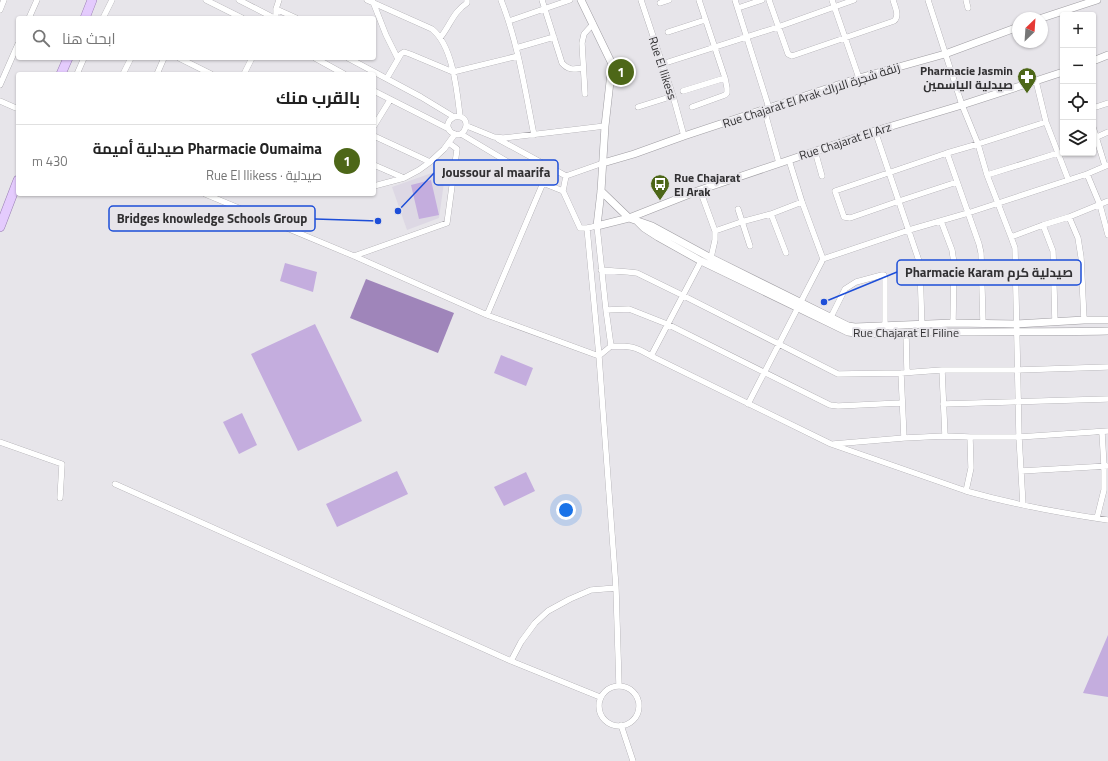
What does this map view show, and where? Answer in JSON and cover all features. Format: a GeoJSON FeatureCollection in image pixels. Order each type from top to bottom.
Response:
{"type":"FeatureCollection","features":[{"type":"Feature","properties":{"kind":"main road"},"geometry":{"type":"LineString","coordinates":[[86,16],[92,0]]}},
{"type":"Feature","properties":{"kind":"main road"},"geometry":{"type":"LineString","coordinates":[[62,72],[67,60]]}},
{"type":"Feature","properties":{"kind":"main road"},"geometry":{"type":"LineString","coordinates":[[0,227],[16,185]]}},
{"type":"Feature","properties":{"kind":"street"},"geometry":{"type":"LineString","coordinates":[[0,10],[4,0]]}},
{"type":"Feature","properties":{"kind":"street"},"geometry":{"type":"LineString","coordinates":[[30,16],[37,0]]}},
{"type":"Feature","properties":{"kind":"street"},"geometry":{"type":"LineString","coordinates":[[104,16],[112,0]]}},
{"type":"Feature","properties":{"kind":"street"},"geometry":{"type":"LineString","coordinates":[[206,0],[238,16]]}},
{"type":"Feature","properties":{"kind":"street"},"geometry":{"type":"LineString","coordinates":[[239,0],[266,16],[276,8]]}},
{"type":"Feature","properties":{"kind":"street"},"geometry":{"type":"LineString","coordinates":[[275,16],[276,8],[280,0]]}},
{"type":"Feature","properties":{"kind":"street"},"geometry":{"type":"LineString","coordinates":[[440,38],[454,16],[467,2],[467,0]]}},
{"type":"Feature","properties":{"kind":"street"},"geometry":{"type":"LineString","coordinates":[[501,0],[509,21],[518,56],[534,135]]}},
{"type":"Feature","properties":{"kind":"street"},"geometry":{"type":"LineString","coordinates":[[542,0],[562,63],[571,69],[583,68]]}},
{"type":"Feature","properties":{"kind":"street"},"geometry":{"type":"LineString","coordinates":[[509,21],[570,0]]}},
{"type":"Feature","properties":{"kind":"street"},"geometry":{"type":"LineString","coordinates":[[581,0],[612,64],[605,126],[597,226],[611,346]]}},
{"type":"Feature","properties":{"kind":"street","name":"Rue El Ilikess"},"geometry":{"type":"LineString","coordinates":[[641,0],[673,96],[684,136]]}},
{"type":"Feature","properties":{"kind":"street"},"geometry":{"type":"LineString","coordinates":[[660,3],[669,0]]}},
{"type":"Feature","properties":{"kind":"street"},"geometry":{"type":"LineString","coordinates":[[692,107],[727,93],[725,78],[698,0]]}},
{"type":"Feature","properties":{"kind":"street"},"geometry":{"type":"LineString","coordinates":[[735,0],[747,37],[779,163]]}},
{"type":"Feature","properties":{"kind":"street"},"geometry":{"type":"LineString","coordinates":[[738,8],[762,0]]}},
{"type":"Feature","properties":{"kind":"street"},"geometry":{"type":"LineString","coordinates":[[768,0],[790,56],[896,20],[897,14],[893,0]]}},
{"type":"Feature","properties":{"kind":"street"},"geometry":{"type":"LineString","coordinates":[[832,0],[859,78]]}},
{"type":"Feature","properties":{"kind":"street"},"geometry":{"type":"LineString","coordinates":[[662,64],[778,27],[854,0]]}},
{"type":"Feature","properties":{"kind":"street"},"geometry":{"type":"LineString","coordinates":[[928,0],[962,105],[978,144],[987,175],[1014,248],[1019,436],[1023,505]]}},
{"type":"Feature","properties":{"kind":"street"},"geometry":{"type":"LineString","coordinates":[[966,0],[968,8]]}},
{"type":"Feature","properties":{"kind":"street"},"geometry":{"type":"LineString","coordinates":[[370,1],[432,29],[440,38],[453,72],[457,116]]}},
{"type":"Feature","properties":{"kind":"street"},"geometry":{"type":"LineString","coordinates":[[370,1],[398,59]]}},
{"type":"Feature","properties":{"kind":"street"},"geometry":{"type":"LineString","coordinates":[[1048,16],[1093,1]]}},
{"type":"Feature","properties":{"kind":"street"},"geometry":{"type":"LineString","coordinates":[[276,8],[292,16]]}},
{"type":"Feature","properties":{"kind":"street"},"geometry":{"type":"LineString","coordinates":[[668,32],[705,20]]}},
{"type":"Feature","properties":{"kind":"street"},"geometry":{"type":"LineString","coordinates":[[585,94],[582,38],[593,24]]}},
{"type":"Feature","properties":{"kind":"street","name":"Rue Chajarat El Arak زنقة شجرة الاراك"},"geometry":{"type":"LineString","coordinates":[[603,163],[634,154],[859,78],[945,54],[1012,28]]}},
{"type":"Feature","properties":{"kind":"street"},"geometry":{"type":"LineString","coordinates":[[516,48],[554,37]]}},
{"type":"Feature","properties":{"kind":"street"},"geometry":{"type":"LineString","coordinates":[[0,85],[16,49]]}},
{"type":"Feature","properties":{"kind":"street"},"geometry":{"type":"LineString","coordinates":[[387,78],[402,53],[406,53],[453,72],[518,56]]}},
{"type":"Feature","properties":{"kind":"street"},"geometry":{"type":"LineString","coordinates":[[1096,60],[1108,55]]}},
{"type":"Feature","properties":{"kind":"street"},"geometry":{"type":"LineString","coordinates":[[78,72],[83,60]]}},
{"type":"Feature","properties":{"kind":"street"},"geometry":{"type":"LineString","coordinates":[[124,72],[130,60]]}},
{"type":"Feature","properties":{"kind":"street"},"geometry":{"type":"LineString","coordinates":[[158,72],[163,60]]}},
{"type":"Feature","properties":{"kind":"street"},"geometry":{"type":"LineString","coordinates":[[183,60],[207,72]]}},
{"type":"Feature","properties":{"kind":"street"},"geometry":{"type":"LineString","coordinates":[[245,72],[251,60]]}},
{"type":"Feature","properties":{"kind":"street"},"geometry":{"type":"LineString","coordinates":[[319,60],[340,72]]}},
{"type":"Feature","properties":{"kind":"street"},"geometry":{"type":"LineString","coordinates":[[355,60],[464,119],[467,126],[494,137],[566,176],[603,163]]}},
{"type":"Feature","properties":{"kind":"street","name":"Rue Chajarat El Arz"},"geometry":{"type":"LineString","coordinates":[[633,219],[700,190],[875,131],[962,105],[1060,73]]}},
{"type":"Feature","properties":{"kind":"street"},"geometry":{"type":"LineString","coordinates":[[682,91],[725,78]]}},
{"type":"Feature","properties":{"kind":"street"},"geometry":{"type":"LineString","coordinates":[[1036,81],[1046,122],[1068,179]]}},
{"type":"Feature","properties":{"kind":"street"},"geometry":{"type":"LineString","coordinates":[[376,92],[449,129],[452,133],[486,134]]}},
{"type":"Feature","properties":{"kind":"street"},"geometry":{"type":"LineString","coordinates":[[638,106],[673,96]]}},
{"type":"Feature","properties":{"kind":"street"},"geometry":{"type":"LineString","coordinates":[[376,123],[390,100]]}},
{"type":"Feature","properties":{"kind":"street"},"geometry":{"type":"LineString","coordinates":[[0,101],[16,108]]}},
{"type":"Feature","properties":{"kind":"street"},"geometry":{"type":"LineString","coordinates":[[1096,107],[1108,103]]}},
{"type":"Feature","properties":{"kind":"street"},"geometry":{"type":"LineString","coordinates":[[449,129],[448,122],[457,116]]}},
{"type":"Feature","properties":{"kind":"street"},"geometry":{"type":"LineString","coordinates":[[957,182],[854,217],[846,218],[844,217],[835,191],[1046,122]]}},
{"type":"Feature","properties":{"kind":"street"},"geometry":{"type":"LineString","coordinates":[[376,185],[404,178],[419,170],[430,162],[467,126]]}},
{"type":"Feature","properties":{"kind":"street"},"geometry":{"type":"LineString","coordinates":[[494,137],[503,138],[534,135],[605,126]]}},
{"type":"Feature","properties":{"kind":"street"},"geometry":{"type":"LineString","coordinates":[[875,131],[920,264],[922,328]]}},
{"type":"Feature","properties":{"kind":"street"},"geometry":{"type":"LineString","coordinates":[[748,404],[823,259],[909,230],[968,213],[1087,174],[1106,166],[1096,137],[1108,132]]}},
{"type":"Feature","properties":{"kind":"street"},"geometry":{"type":"LineString","coordinates":[[460,133],[543,183],[563,191]]}},
{"type":"Feature","properties":{"kind":"street"},"geometry":{"type":"LineString","coordinates":[[376,137],[430,162]]}},
{"type":"Feature","properties":{"kind":"street"},"geometry":{"type":"LineString","coordinates":[[354,256],[447,223],[457,149],[449,143]]}},
{"type":"Feature","properties":{"kind":"street"},"geometry":{"type":"LineString","coordinates":[[815,151],[822,176]]}},
{"type":"Feature","properties":{"kind":"street"},"geometry":{"type":"LineString","coordinates":[[987,175],[1058,153]]}},
{"type":"Feature","properties":{"kind":"street"},"geometry":{"type":"LineString","coordinates":[[946,154],[980,244],[983,323]]}},
{"type":"Feature","properties":{"kind":"street"},"geometry":{"type":"LineString","coordinates":[[788,160],[823,259]]}},
{"type":"Feature","properties":{"kind":"street"},"geometry":{"type":"LineString","coordinates":[[376,166],[404,178]]}},
{"type":"Feature","properties":{"kind":"street"},"geometry":{"type":"LineString","coordinates":[[1087,174],[1100,204],[1108,235]]}},
{"type":"Feature","properties":{"kind":"street"},"geometry":{"type":"LineString","coordinates":[[566,176],[563,191],[580,228],[633,219]]}},
{"type":"Feature","properties":{"kind":"street"},"geometry":{"type":"LineString","coordinates":[[487,316],[543,183]]}},
{"type":"Feature","properties":{"kind":"street"},"geometry":{"type":"LineString","coordinates":[[700,190],[715,232],[715,240],[710,261]]}},
{"type":"Feature","properties":{"kind":"street"},"geometry":{"type":"LineString","coordinates":[[601,191],[633,219]]}},
{"type":"Feature","properties":{"kind":"street"},"geometry":{"type":"LineString","coordinates":[[210,196],[354,256],[487,316],[599,356]]}},
{"type":"Feature","properties":{"kind":"street"},"geometry":{"type":"LineString","coordinates":[[1011,237],[1069,217],[1108,201]]}},
{"type":"Feature","properties":{"kind":"street"},"geometry":{"type":"LineString","coordinates":[[715,232],[742,222],[771,214],[802,202]]}},
{"type":"Feature","properties":{"kind":"street"},"geometry":{"type":"LineString","coordinates":[[738,209],[750,246]]}},
{"type":"Feature","properties":{"kind":"street"},"geometry":{"type":"LineString","coordinates":[[771,214],[786,253]]}},
{"type":"Feature","properties":{"kind":"street"},"geometry":{"type":"LineString","coordinates":[[1069,217],[1078,238],[1081,257],[1084,320]]}},
{"type":"Feature","properties":{"kind":"street","name":"Rue Chajarat El Filine"},"geometry":{"type":"LineString","coordinates":[[633,219],[644,228],[701,260],[710,261]]}},
{"type":"Feature","properties":{"kind":"street","name":"Rue Chajarat El Filine"},"geometry":{"type":"LineString","coordinates":[[633,219],[656,228],[710,261],[799,305],[848,332],[861,334],[906,332],[953,323],[1016,324],[1108,320]]}},
{"type":"Feature","properties":{"kind":"street"},"geometry":{"type":"LineString","coordinates":[[941,221],[952,250],[954,263],[953,323]]}},
{"type":"Feature","properties":{"kind":"street"},"geometry":{"type":"LineString","coordinates":[[1043,225],[1052,251],[1056,322]]}},
{"type":"Feature","properties":{"kind":"street"},"geometry":{"type":"LineString","coordinates":[[587,228],[599,356],[616,588],[619,686]]}},
{"type":"Feature","properties":{"kind":"street"},"geometry":{"type":"LineString","coordinates":[[651,356],[701,260]]}},
{"type":"Feature","properties":{"kind":"street"},"geometry":{"type":"LineString","coordinates":[[602,270],[637,273],[838,374],[942,370],[1017,370],[1108,367]]}},
{"type":"Feature","properties":{"kind":"street"},"geometry":{"type":"LineString","coordinates":[[831,317],[844,289],[856,282],[884,275],[885,326]]}},
{"type":"Feature","properties":{"kind":"street","name":"Rue Chajarat El Filine"},"geometry":{"type":"LineString","coordinates":[[799,305],[831,317],[848,326],[855,327],[885,326],[1017,332],[1108,330]]}},
{"type":"Feature","properties":{"kind":"street"},"geometry":{"type":"LineString","coordinates":[[606,310],[629,309],[667,324],[830,405],[838,406],[902,403]]}},
{"type":"Feature","properties":{"kind":"street"},"geometry":{"type":"LineString","coordinates":[[904,438],[902,403],[906,332]]}},
{"type":"Feature","properties":{"kind":"street"},"geometry":{"type":"LineString","coordinates":[[599,356],[611,346],[636,347],[651,356],[831,444],[966,491],[1023,505],[1108,520]]}},
{"type":"Feature","properties":{"kind":"street"},"geometry":{"type":"LineString","coordinates":[[942,370],[945,436]]}},
{"type":"Feature","properties":{"kind":"street"},"geometry":{"type":"LineString","coordinates":[[944,404],[1108,399]]}},
{"type":"Feature","properties":{"kind":"street"},"geometry":{"type":"LineString","coordinates":[[831,444],[945,436],[1019,436],[1105,432],[1106,466],[1104,496],[1097,518]]}},
{"type":"Feature","properties":{"kind":"street"},"geometry":{"type":"LineString","coordinates":[[966,491],[971,468],[970,437]]}},
{"type":"Feature","properties":{"kind":"street"},"geometry":{"type":"LineString","coordinates":[[0,442],[62,464],[60,498]]}},
{"type":"Feature","properties":{"kind":"street"},"geometry":{"type":"LineString","coordinates":[[1021,471],[1106,466]]}},
{"type":"Feature","properties":{"kind":"street"},"geometry":{"type":"LineString","coordinates":[[115,484],[511,661],[600,697]]}},
{"type":"Feature","properties":{"kind":"street"},"geometry":{"type":"LineString","coordinates":[[511,661],[521,642],[548,611],[591,590],[616,588]]}},
{"type":"Feature","properties":{"kind":"street"},"geometry":{"type":"LineString","coordinates":[[619,686],[630,689],[635,694],[639,707],[634,719],[629,723],[617,726],[605,721],[601,716],[599,703],[600,697],[604,692],[610,688],[619,686]]}},
{"type":"Feature","properties":{"kind":"street"},"geometry":{"type":"LineString","coordinates":[[621,725],[633,761]]}},
{"type":"Feature","properties":{"kind":"shaded area"},"geometry":{"type":"Polygon","coordinates":[[[446,168],[439,218],[407,230],[392,187],[446,168]]]}},
{"type":"Feature","properties":{"kind":"shaded area"},"geometry":{"type":"Polygon","coordinates":[[[431,180],[439,215],[419,219],[411,185],[431,180]]]}},
{"type":"Feature","properties":{"kind":"shaded area"},"geometry":{"type":"Polygon","coordinates":[[[285,263],[317,272],[313,292],[280,281],[285,263]]]}},
{"type":"Feature","properties":{"kind":"shaded area"},"geometry":{"type":"Polygon","coordinates":[[[366,279],[454,313],[438,353],[350,318],[366,279]]]}},
{"type":"Feature","properties":{"kind":"shaded area"},"geometry":{"type":"Polygon","coordinates":[[[315,324],[362,421],[298,451],[251,354],[315,324]]]}},
{"type":"Feature","properties":{"kind":"shaded area"},"geometry":{"type":"Polygon","coordinates":[[[501,355],[533,368],[526,386],[494,373],[501,355]]]}},
{"type":"Feature","properties":{"kind":"shaded area"},"geometry":{"type":"Polygon","coordinates":[[[242,413],[257,445],[239,454],[223,422],[242,413]]]}},
{"type":"Feature","properties":{"kind":"shaded area"},"geometry":{"type":"Polygon","coordinates":[[[397,471],[408,494],[337,527],[326,504],[397,471]]]}},
{"type":"Feature","properties":{"kind":"shaded area"},"geometry":{"type":"Polygon","coordinates":[[[526,472],[535,491],[504,506],[494,487],[526,472]]]}},
{"type":"Feature","properties":{"kind":"shaded area"},"geometry":{"type":"Polygon","coordinates":[[[1108,635],[1108,697],[1083,693],[1108,635]]]}},
{"type":"Feature","properties":{"kind":"place","name":"Pharmacie Oumaima صيدلية أميمة"},"geometry":{"type":"Point","coordinates":[621,72]}},
{"type":"Feature","properties":{"kind":"place","name":"Pharmacie Jasmin صيدلية الياسمين"},"geometry":{"type":"Point","coordinates":[1027,94]}},
{"type":"Feature","properties":{"kind":"place","name":"Rue Chajarat El Arak"},"geometry":{"type":"Point","coordinates":[660,201]}},
{"type":"Feature","properties":{"kind":"place","name":"Joussour al maarifa"},"geometry":{"type":"Point","coordinates":[398,211]}},
{"type":"Feature","properties":{"kind":"place","name":"Bridges knowledge Schools Group"},"geometry":{"type":"Point","coordinates":[378,221]}},
{"type":"Feature","properties":{"kind":"place","name":"Pharmacie Karam صيدلية كرم"},"geometry":{"type":"Point","coordinates":[824,302]}}]}
